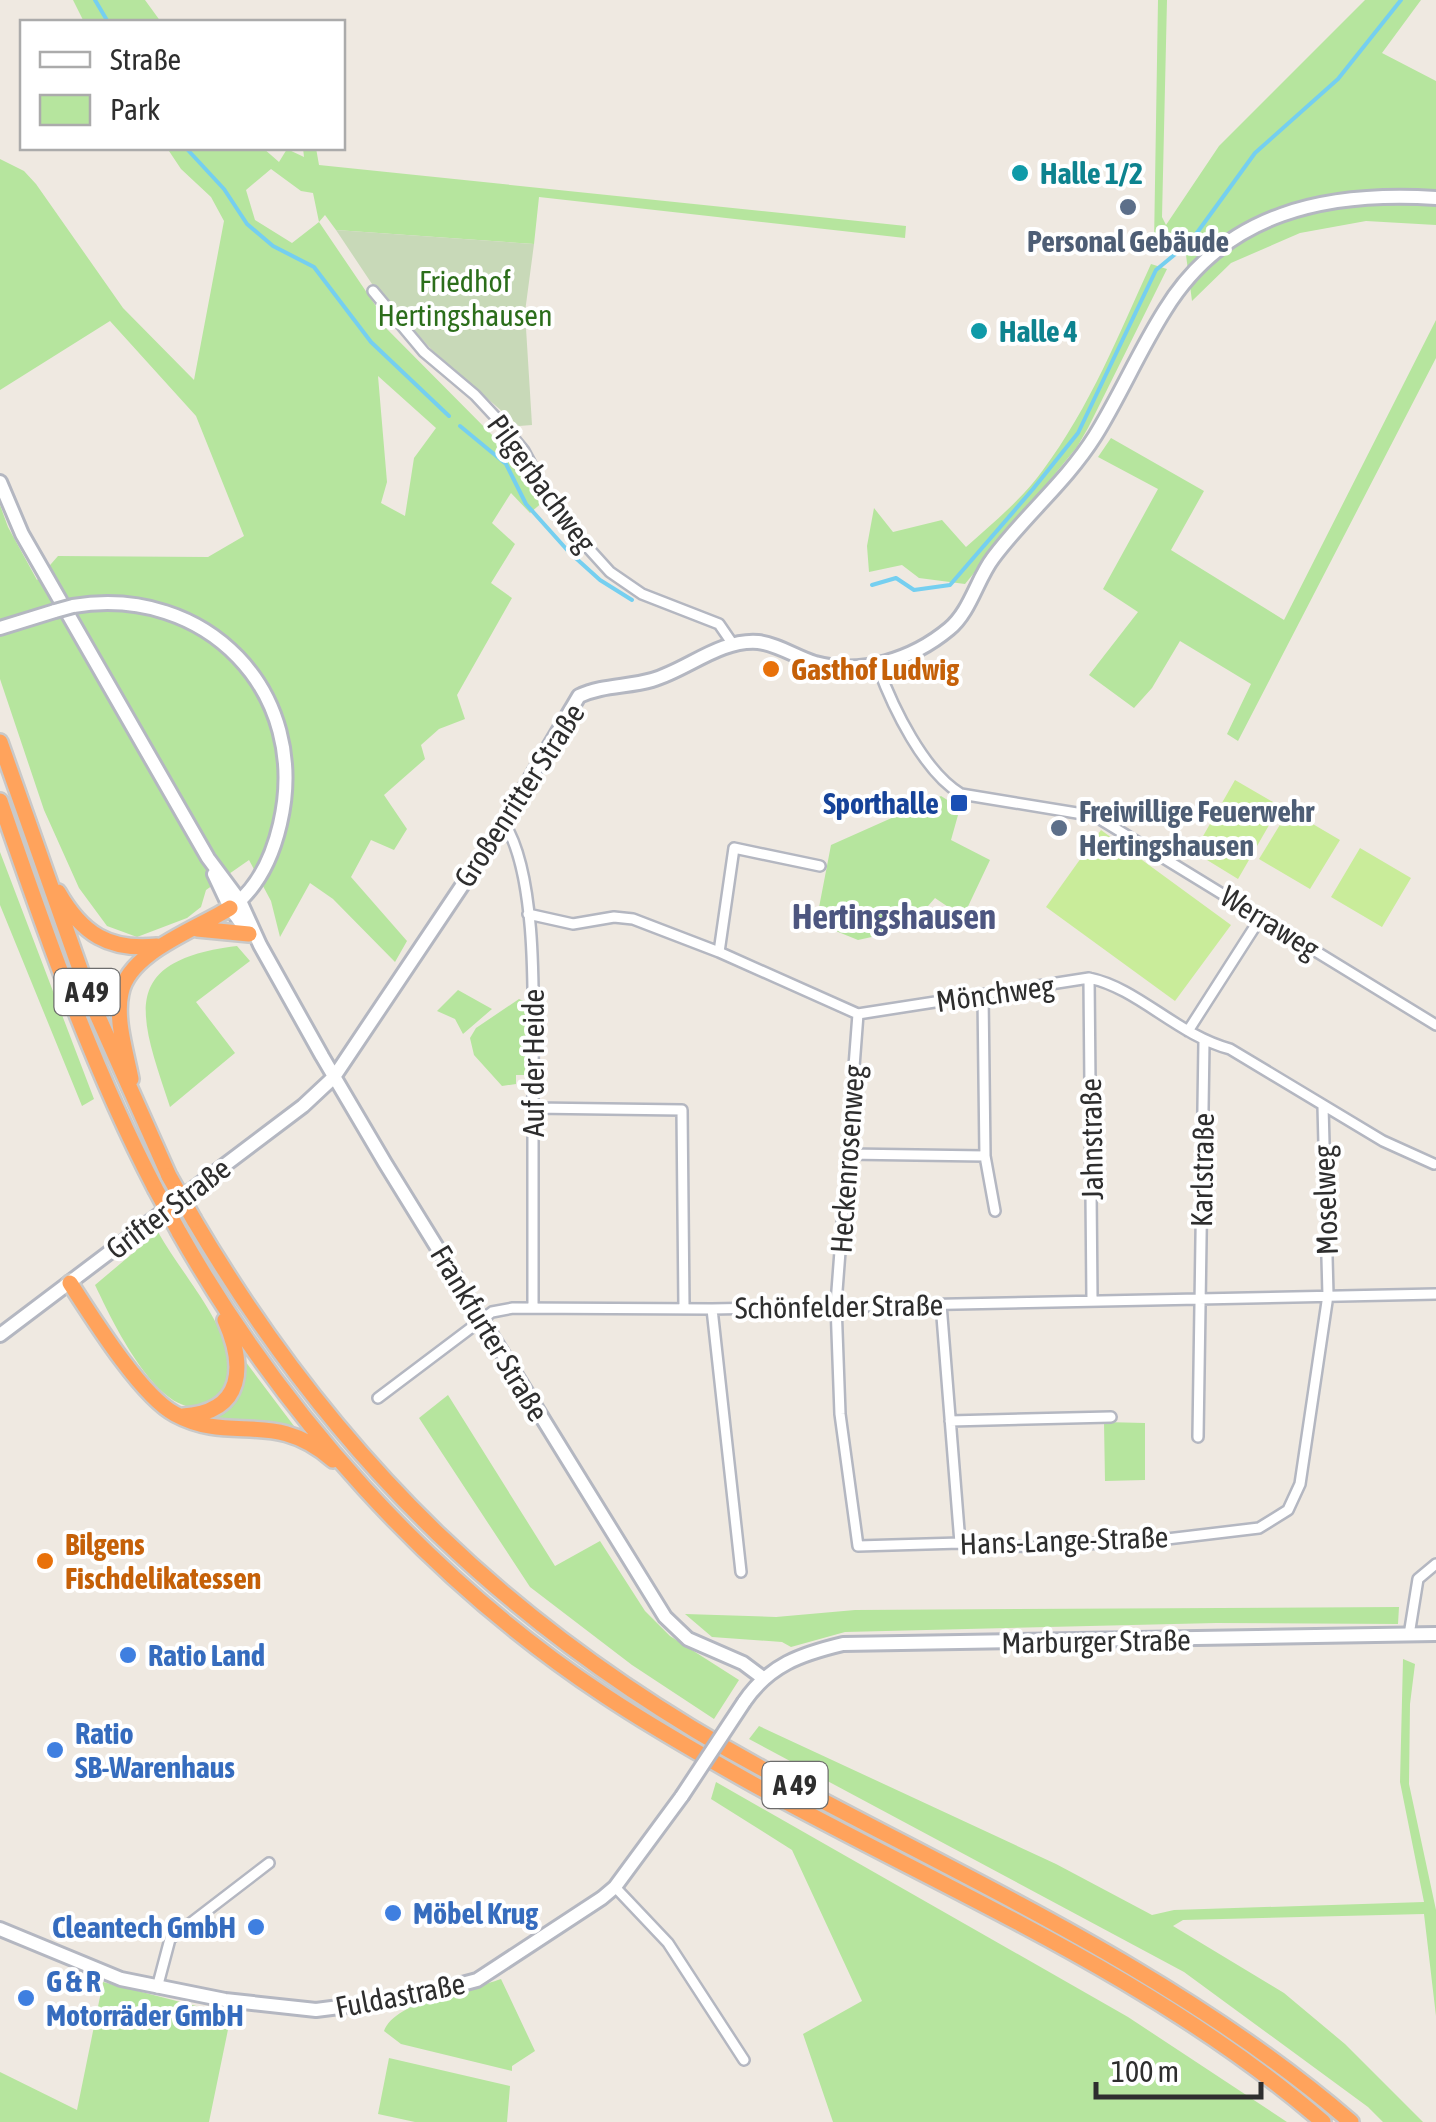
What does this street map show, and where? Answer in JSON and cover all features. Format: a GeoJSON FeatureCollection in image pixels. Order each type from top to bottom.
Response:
{"type":"FeatureCollection","features":[{"type":"Feature","properties":{"kind":"highway","name":"A 49"},"geometry":{"type":"LineString","coordinates":[[0,742],[92,1004],[169,1176],[240,1298],[339,1430],[439,1537],[520,1609],[698,1731],[1074,1931],[1199,2007],[1307,2084],[1351,2122]]}},
{"type":"Feature","properties":{"kind":"highway","name":"A 49"},"geometry":{"type":"LineString","coordinates":[[0,801],[75,1011],[133,1146],[211,1289],[291,1401],[369,1492],[446,1570],[603,1694],[753,1784],[1067,1951],[1178,2016],[1323,2122]]}},
{"type":"Feature","properties":{"kind":"highway"},"geometry":{"type":"LineString","coordinates":[[44,868],[64,904],[98,937],[128,947],[162,946]]}},
{"type":"Feature","properties":{"kind":"highway"},"geometry":{"type":"LineString","coordinates":[[138,1112],[120,1020],[121,992],[134,966],[235,904]]}},
{"type":"Feature","properties":{"kind":"highway"},"geometry":{"type":"LineString","coordinates":[[197,929],[255,939]]}},
{"type":"Feature","properties":{"kind":"highway"},"geometry":{"type":"LineString","coordinates":[[70,1283],[164,1408],[205,1426],[276,1429],[301,1437],[369,1492]]}},
{"type":"Feature","properties":{"kind":"highway"},"geometry":{"type":"LineString","coordinates":[[179,1416],[204,1413],[219,1406],[237,1377],[236,1348],[211,1289]]}},
{"type":"Feature","properties":{"kind":"street"},"geometry":{"type":"LineString","coordinates":[[732,643],[760,642],[817,663],[878,667],[950,629],[994,556],[1072,471],[1181,287],[1205,259],[1264,220],[1298,208],[1387,197],[1436,198]]}},
{"type":"Feature","properties":{"kind":"street","name":"Pilgerbachweg"},"geometry":{"type":"LineString","coordinates":[[373,292],[424,352],[502,424],[524,450],[547,494],[610,572],[642,594],[719,624],[732,643]]}},
{"type":"Feature","properties":{"kind":"street","name":"Frankfurter Straße"},"geometry":{"type":"LineString","coordinates":[[0,482],[22,534],[334,1077],[665,1617],[688,1639],[743,1664],[763,1678]]}},
{"type":"Feature","properties":{"kind":"street"},"geometry":{"type":"LineString","coordinates":[[0,628],[73,606],[134,604],[180,616],[224,643],[247,668],[266,695],[282,740],[286,772],[284,802],[270,854],[260,876],[235,904]]}},
{"type":"Feature","properties":{"kind":"street","name":"Großenritter Straße"},"geometry":{"type":"LineString","coordinates":[[334,1077],[504,822],[578,696],[672,673],[732,643]]}},
{"type":"Feature","properties":{"kind":"street","name":"Werraweg"},"geometry":{"type":"LineString","coordinates":[[878,667],[885,687],[942,783],[961,794],[1094,816],[1436,1024]]}},
{"type":"Feature","properties":{"kind":"street","name":"Auf der Heide"},"geometry":{"type":"LineString","coordinates":[[504,822],[518,854],[528,914],[533,994],[533,1307]]}},
{"type":"Feature","properties":{"kind":"street"},"geometry":{"type":"LineString","coordinates":[[719,952],[734,848],[820,866]]}},
{"type":"Feature","properties":{"kind":"street"},"geometry":{"type":"LineString","coordinates":[[528,914],[573,924],[633,918],[858,1014]]}},
{"type":"Feature","properties":{"kind":"street"},"geometry":{"type":"LineString","coordinates":[[1188,1031],[1261,917]]}},
{"type":"Feature","properties":{"kind":"street","name":"Mönchweg"},"geometry":{"type":"LineString","coordinates":[[858,1014],[1089,978],[1108,982],[1204,1042],[1230,1048],[1383,1141],[1434,1164]]}},
{"type":"Feature","properties":{"kind":"street","name":"Jahnstraße"},"geometry":{"type":"LineString","coordinates":[[1089,978],[1092,1300]]}},
{"type":"Feature","properties":{"kind":"street"},"geometry":{"type":"LineString","coordinates":[[983,994],[985,1156],[995,1212]]}},
{"type":"Feature","properties":{"kind":"street","name":"Heckenrosenweg"},"geometry":{"type":"LineString","coordinates":[[836,1304],[858,1014]]}},
{"type":"Feature","properties":{"kind":"street","name":"Karlstraße"},"geometry":{"type":"LineString","coordinates":[[1199,1298],[1204,1042]]}},
{"type":"Feature","properties":{"kind":"street","name":"Grifter Straße"},"geometry":{"type":"LineString","coordinates":[[0,1335],[304,1106],[334,1077]]}},
{"type":"Feature","properties":{"kind":"street","name":"Moselweg"},"geometry":{"type":"LineString","coordinates":[[1323,1106],[1328,1295]]}},
{"type":"Feature","properties":{"kind":"street"},"geometry":{"type":"LineString","coordinates":[[533,1108],[682,1110],[684,1307]]}},
{"type":"Feature","properties":{"kind":"street"},"geometry":{"type":"LineString","coordinates":[[848,1154],[985,1156]]}},
{"type":"Feature","properties":{"kind":"street","name":"Schönfelder Straße"},"geometry":{"type":"LineString","coordinates":[[483,1319],[492,1312],[533,1307],[712,1309],[1436,1294]]}},
{"type":"Feature","properties":{"kind":"street","name":"Hans-Lange-Straße"},"geometry":{"type":"LineString","coordinates":[[836,1304],[840,1414],[858,1546],[1037,1547],[1258,1528],[1288,1510],[1300,1484],[1328,1295]]}},
{"type":"Feature","properties":{"kind":"street"},"geometry":{"type":"LineString","coordinates":[[1198,1437],[1199,1298]]}},
{"type":"Feature","properties":{"kind":"street"},"geometry":{"type":"LineString","coordinates":[[941,1304],[960,1544]]}},
{"type":"Feature","properties":{"kind":"street"},"geometry":{"type":"LineString","coordinates":[[712,1309],[740,1572]]}},
{"type":"Feature","properties":{"kind":"street"},"geometry":{"type":"LineString","coordinates":[[378,1398],[483,1319]]}},
{"type":"Feature","properties":{"kind":"street"},"geometry":{"type":"LineString","coordinates":[[950,1421],[1111,1417]]}},
{"type":"Feature","properties":{"kind":"street"},"geometry":{"type":"LineString","coordinates":[[1409,1634],[1418,1579],[1436,1564]]}},
{"type":"Feature","properties":{"kind":"street","name":"Marburger Straße"},"geometry":{"type":"LineString","coordinates":[[763,1678],[794,1658],[844,1644],[1436,1634]]}},
{"type":"Feature","properties":{"kind":"street","name":"Fuldastraße"},"geometry":{"type":"LineString","coordinates":[[0,1928],[121,1979],[225,2000],[316,2010],[410,1998],[477,1980],[616,1887],[763,1678]]}},
{"type":"Feature","properties":{"kind":"street"},"geometry":{"type":"LineString","coordinates":[[157,1988],[170,1939],[268,1863]]}},
{"type":"Feature","properties":{"kind":"street"},"geometry":{"type":"LineString","coordinates":[[616,1887],[668,1943],[744,2060]]}},
{"type":"Feature","properties":{"kind":"green space"},"geometry":{"type":"Polygon","coordinates":[[[73,0],[145,0],[160,20],[83,20],[73,0]]]}},
{"type":"Feature","properties":{"kind":"green space"},"geometry":{"type":"Polygon","coordinates":[[[1158,0],[1167,0],[1162,217],[1166,225],[1219,146],[1365,0],[1421,0],[1382,53],[1436,81],[1436,225],[1366,221],[1300,233],[1231,263],[1192,301],[1186,255],[1179,238],[1154,244],[1158,0]]]}},
{"type":"Feature","properties":{"kind":"green space"},"geometry":{"type":"Polygon","coordinates":[[[168,150],[265,150],[279,162],[286,150],[304,157],[303,150],[316,150],[319,165],[906,226],[905,238],[539,197],[534,244],[336,230],[325,215],[319,222],[382,315],[379,321],[505,448],[515,448],[544,501],[530,513],[511,493],[492,523],[515,544],[491,583],[512,598],[457,695],[465,719],[439,729],[421,745],[425,759],[384,795],[407,829],[394,850],[371,840],[351,877],[407,941],[395,962],[333,899],[310,883],[280,937],[271,901],[249,860],[206,890],[201,907],[187,918],[137,937],[107,926],[79,888],[44,810],[0,679],[0,505],[37,580],[58,556],[208,557],[244,536],[196,416],[110,321],[0,390],[0,159],[24,171],[36,184],[123,308],[194,380],[224,221],[211,197],[181,169],[168,150]],[[271,169],[246,190],[255,220],[292,243],[319,222],[313,193],[301,191],[271,169]],[[378,376],[387,482],[381,503],[405,516],[414,458],[436,428],[378,376]]]}},
{"type":"Feature","properties":{"kind":"green space","name":"Friedhof Hertingshausen"},"geometry":{"type":"Polygon","coordinates":[[[336,230],[534,244],[525,312],[532,425],[519,426],[433,351],[376,290],[336,230]]]}},
{"type":"Feature","properties":{"kind":"green space"},"geometry":{"type":"Polygon","coordinates":[[[1151,264],[1167,269],[1077,447],[965,584],[919,578],[902,565],[869,572],[867,546],[874,508],[893,532],[942,520],[966,547],[1026,491],[1060,446],[1089,396],[1151,264]]]}},
{"type":"Feature","properties":{"kind":"green space"},"geometry":{"type":"Polygon","coordinates":[[[1436,320],[1436,358],[1238,741],[1227,734],[1251,684],[1180,641],[1152,688],[1134,708],[1089,675],[1138,612],[1103,589],[1158,489],[1098,457],[1111,438],[1204,491],[1171,550],[1284,620],[1436,320]]]}},
{"type":"Feature","properties":{"kind":"green space"},"geometry":{"type":"Polygon","coordinates":[[[1235,780],[1280,806],[1238,879],[1194,852],[1235,780]]]}},
{"type":"Feature","properties":{"kind":"green space"},"geometry":{"type":"Polygon","coordinates":[[[941,796],[960,808],[951,840],[990,860],[963,917],[935,898],[908,929],[858,940],[816,923],[831,845],[941,796]]]}},
{"type":"Feature","properties":{"kind":"green space"},"geometry":{"type":"Polygon","coordinates":[[[1289,810],[1340,840],[1310,889],[1259,859],[1289,810]]]}},
{"type":"Feature","properties":{"kind":"green space"},"geometry":{"type":"Polygon","coordinates":[[[1101,830],[1231,925],[1175,1001],[1046,907],[1101,830]]]}},
{"type":"Feature","properties":{"kind":"green space"},"geometry":{"type":"Polygon","coordinates":[[[1360,848],[1411,878],[1382,927],[1331,897],[1360,848]]]}},
{"type":"Feature","properties":{"kind":"green space"},"geometry":{"type":"Polygon","coordinates":[[[0,852],[94,1099],[82,1106],[0,905],[0,852]]]}},
{"type":"Feature","properties":{"kind":"green space"},"geometry":{"type":"Polygon","coordinates":[[[237,946],[250,961],[196,1002],[235,1053],[170,1107],[151,1046],[147,999],[155,980],[171,965],[198,954],[237,946]]]}},
{"type":"Feature","properties":{"kind":"green space"},"geometry":{"type":"Polygon","coordinates":[[[458,990],[492,1009],[463,1034],[455,1019],[437,1011],[458,990]]]}},
{"type":"Feature","properties":{"kind":"green space"},"geometry":{"type":"Polygon","coordinates":[[[519,999],[526,1002],[526,1075],[516,1075],[516,1084],[502,1086],[474,1055],[470,1038],[476,1028],[519,999]]]}},
{"type":"Feature","properties":{"kind":"green space"},"geometry":{"type":"Polygon","coordinates":[[[158,1232],[208,1309],[230,1359],[226,1387],[201,1406],[182,1404],[163,1392],[145,1372],[95,1285],[158,1232]]]}},
{"type":"Feature","properties":{"kind":"green space"},"geometry":{"type":"Polygon","coordinates":[[[242,1357],[297,1430],[198,1421],[220,1410],[242,1357]]]}},
{"type":"Feature","properties":{"kind":"green space"},"geometry":{"type":"Polygon","coordinates":[[[448,1395],[555,1566],[600,1541],[645,1611],[670,1636],[739,1680],[714,1719],[632,1665],[530,1587],[419,1418],[448,1395]]]}},
{"type":"Feature","properties":{"kind":"green space"},"geometry":{"type":"Polygon","coordinates":[[[1104,1422],[1145,1423],[1145,1480],[1105,1481],[1104,1422]]]}},
{"type":"Feature","properties":{"kind":"green space"},"geometry":{"type":"Polygon","coordinates":[[[1399,1607],[1398,1624],[1216,1623],[845,1632],[791,1647],[782,1642],[712,1637],[685,1614],[776,1617],[855,1610],[1399,1607]]]}},
{"type":"Feature","properties":{"kind":"green space"},"geometry":{"type":"Polygon","coordinates":[[[1403,1659],[1415,1664],[1409,1784],[1436,1910],[1436,2016],[1424,1914],[1183,1920],[1173,1926],[1284,1993],[1345,2044],[1423,2122],[1383,2122],[1184,1972],[749,1739],[759,1726],[1056,1864],[1152,1915],[1174,1910],[1424,1902],[1400,1782],[1403,1659]]]}},
{"type":"Feature","properties":{"kind":"green space"},"geometry":{"type":"Polygon","coordinates":[[[716,1782],[1128,2017],[1287,2122],[833,2122],[803,2034],[862,2001],[792,1850],[711,1799],[716,1782]]]}},
{"type":"Feature","properties":{"kind":"green space"},"geometry":{"type":"Polygon","coordinates":[[[501,1979],[535,2051],[512,2066],[512,2071],[401,2044],[384,2031],[391,2020],[418,2004],[501,1979]]]}},
{"type":"Feature","properties":{"kind":"green space"},"geometry":{"type":"Polygon","coordinates":[[[103,1982],[231,2015],[209,2122],[0,2122],[0,2072],[77,2110],[103,1982]]]}},
{"type":"Feature","properties":{"kind":"green space"},"geometry":{"type":"Polygon","coordinates":[[[389,2058],[510,2086],[507,2122],[415,2122],[378,2114],[389,2058]]]}},
{"type":"Feature","properties":{"kind":"waterway"},"geometry":{"type":"LineString","coordinates":[[95,0],[107,20]]}},
{"type":"Feature","properties":{"kind":"waterway"},"geometry":{"type":"LineString","coordinates":[[872,585],[896,578],[914,590],[950,585],[1078,433],[1156,270],[1191,241],[1255,153],[1338,79],[1401,0]]}},
{"type":"Feature","properties":{"kind":"waterway"},"geometry":{"type":"LineString","coordinates":[[188,150],[224,189],[247,224],[273,246],[314,267],[371,342],[449,416]]}},
{"type":"Feature","properties":{"kind":"waterway"},"geometry":{"type":"LineString","coordinates":[[460,426],[506,464],[526,504],[569,552],[600,580],[632,600]]}},
{"type":"Feature","properties":{"kind":"place","name":"Halle 1/2"},"geometry":{"type":"Point","coordinates":[1020,173]}},
{"type":"Feature","properties":{"kind":"place","name":"Personal Gebäude"},"geometry":{"type":"Point","coordinates":[1128,207]}},
{"type":"Feature","properties":{"kind":"place","name":"Halle 4"},"geometry":{"type":"Point","coordinates":[979,331]}},
{"type":"Feature","properties":{"kind":"place","name":"Gasthof Ludwig"},"geometry":{"type":"Point","coordinates":[771,669]}},
{"type":"Feature","properties":{"kind":"place","name":"Sporthalle"},"geometry":{"type":"Point","coordinates":[959,803]}},
{"type":"Feature","properties":{"kind":"place","name":"Freiwillige Feuerwehr Hertingshausen"},"geometry":{"type":"Point","coordinates":[1059,828]}},
{"type":"Feature","properties":{"kind":"place","name":"Bilgens Fischdelikatessen"},"geometry":{"type":"Point","coordinates":[45,1561]}},
{"type":"Feature","properties":{"kind":"place","name":"Ratio Land"},"geometry":{"type":"Point","coordinates":[128,1655]}},
{"type":"Feature","properties":{"kind":"place","name":"Ratio SB-Warenhaus"},"geometry":{"type":"Point","coordinates":[55,1750]}},
{"type":"Feature","properties":{"kind":"place","name":"Möbel Krug"},"geometry":{"type":"Point","coordinates":[393,1913]}},
{"type":"Feature","properties":{"kind":"place","name":"Cleantech GmbH"},"geometry":{"type":"Point","coordinates":[256,1927]}},
{"type":"Feature","properties":{"kind":"place","name":"G & R Motorräder GmbH"},"geometry":{"type":"Point","coordinates":[26,1998]}},
{"type":"Feature","properties":{"kind":"district","name":"Hertingshausen"},"geometry":{"type":"Point","coordinates":[894,916]}}]}
